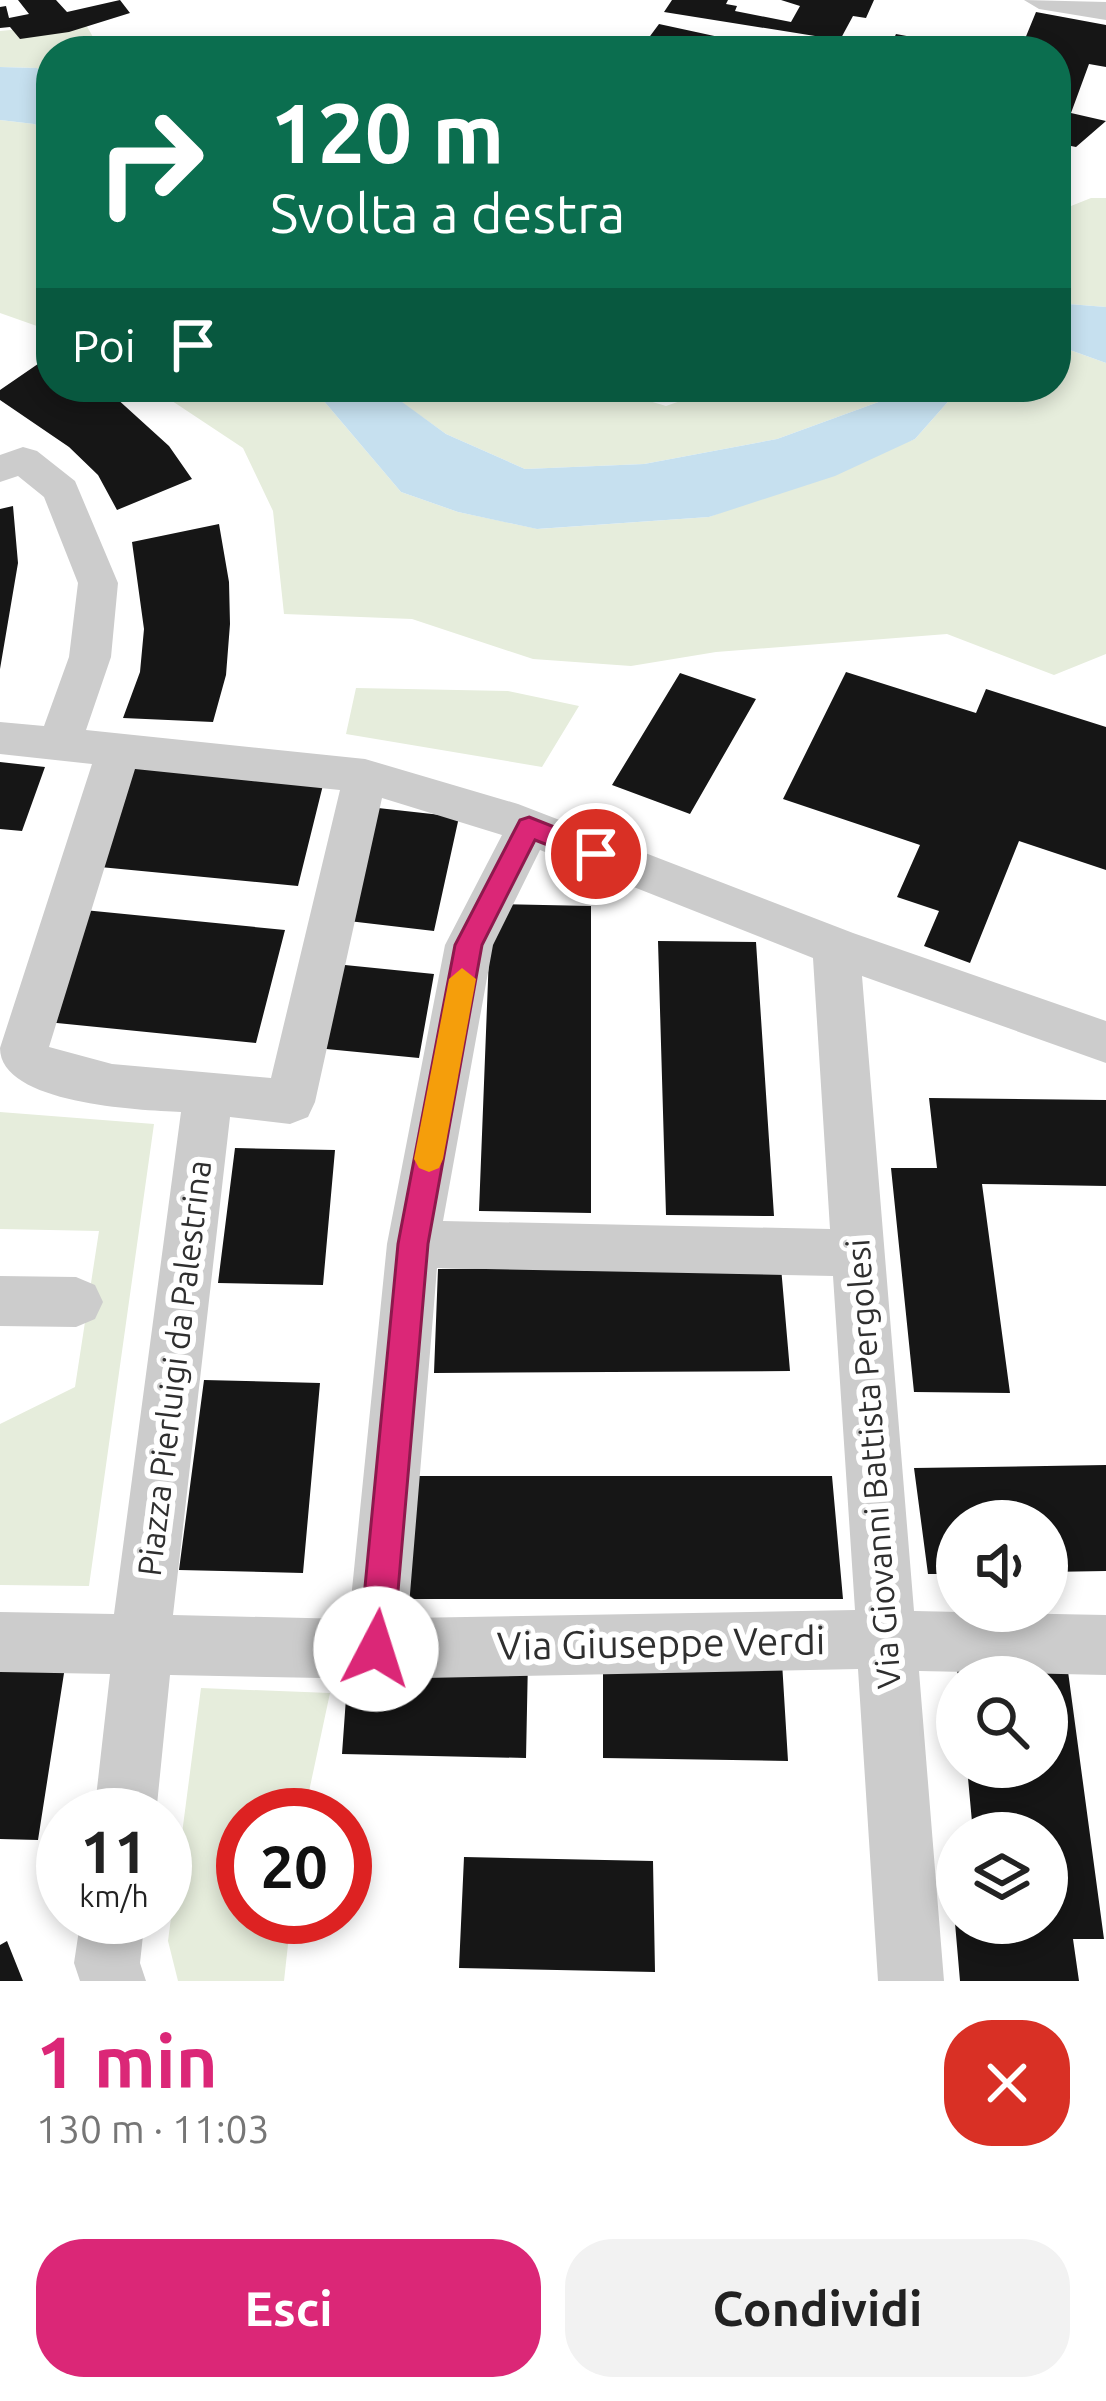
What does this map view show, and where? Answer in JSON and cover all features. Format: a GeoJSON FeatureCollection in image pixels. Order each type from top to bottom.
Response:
{"type":"FeatureCollection","features":[{"type":"Feature","properties":{"kind":"street"},"geometry":{"type":"LineString","coordinates":[[1039,0],[1106,11]]}},
{"type":"Feature","properties":{"kind":"street"},"geometry":{"type":"LineString","coordinates":[[8,457],[61,490],[98,583],[91,657],[60,743]]}},
{"type":"Feature","properties":{"kind":"street"},"geometry":{"type":"LineString","coordinates":[[0,738],[365,776],[529,827],[836,947],[1106,1042]]}},
{"type":"Feature","properties":{"kind":"street"},"geometry":{"type":"LineString","coordinates":[[119,748],[22,1056],[40,1069],[75,1079],[290,1102],[365,776]]}},
{"type":"Feature","properties":{"kind":"street"},"geometry":{"type":"LineString","coordinates":[[376,1649],[413,1244],[469,945],[529,827]]}},
{"type":"Feature","properties":{"kind":"street","name":"Via Giovanni Battista Pergolesi"},"geometry":{"type":"LineString","coordinates":[[836,947],[911,1981]]}},
{"type":"Feature","properties":{"kind":"street","name":"Piazza Pierluigi da Palestrina"},"geometry":{"type":"LineString","coordinates":[[128,1788],[140,1688],[140,1643],[208,1093]]}},
{"type":"Feature","properties":{"kind":"street"},"geometry":{"type":"LineString","coordinates":[[413,1244],[857,1253]]}},
{"type":"Feature","properties":{"kind":"street"},"geometry":{"type":"LineString","coordinates":[[0,1301],[76,1302]]}},
{"type":"Feature","properties":{"kind":"street","name":"Via Giuseppe Verdi"},"geometry":{"type":"LineString","coordinates":[[0,1642],[376,1649],[887,1640],[1106,1646]]}},
{"type":"Feature","properties":{"kind":"street"},"geometry":{"type":"LineString","coordinates":[[109,1944],[107,1963],[113,1981]]}},
{"type":"Feature","properties":{"kind":"green space"},"geometry":{"type":"Polygon","coordinates":[[[85,23],[92,36],[36,36],[36,68],[0,67],[0,31],[85,23]]]}},
{"type":"Feature","properties":{"kind":"green space"},"geometry":{"type":"Polygon","coordinates":[[[0,120],[36,125],[36,326],[0,313],[0,120]]]}},
{"type":"Feature","properties":{"kind":"green space"},"geometry":{"type":"Polygon","coordinates":[[[1106,198],[1106,307],[1071,304],[1071,206],[1106,198]]]}},
{"type":"Feature","properties":{"kind":"green space"},"geometry":{"type":"Polygon","coordinates":[[[1071,350],[1106,363],[1106,654],[1054,675],[947,634],[716,652],[631,666],[533,659],[412,619],[284,614],[273,511],[243,448],[174,402],[325,402],[401,492],[458,512],[538,529],[709,517],[915,439],[948,402],[1071,402],[1071,350]]]}},
{"type":"Feature","properties":{"kind":"green space"},"geometry":{"type":"Polygon","coordinates":[[[401,402],[653,402],[666,406],[678,402],[879,402],[777,439],[644,464],[525,469],[446,434],[401,402]]]}},
{"type":"Feature","properties":{"kind":"green space"},"geometry":{"type":"Polygon","coordinates":[[[356,688],[508,691],[579,706],[542,767],[346,734],[356,688]]]}},
{"type":"Feature","properties":{"kind":"green space"},"geometry":{"type":"Polygon","coordinates":[[[0,1112],[154,1124],[89,1586],[0,1585],[0,1424],[75,1387],[99,1231],[0,1229],[0,1112]]]}},
{"type":"Feature","properties":{"kind":"green space"},"geometry":{"type":"Polygon","coordinates":[[[201,1688],[330,1693],[310,1788],[216,1788],[216,1944],[288,1944],[284,1981],[178,1981],[169,1944],[192,1944],[192,1788],[188,1788],[201,1688]]]}},
{"type":"Feature","properties":{"kind":"water"},"geometry":{"type":"Polygon","coordinates":[[[0,67],[36,68],[36,125],[0,120],[0,67]]]}},
{"type":"Feature","properties":{"kind":"water"},"geometry":{"type":"Polygon","coordinates":[[[1071,304],[1106,307],[1106,363],[1071,350],[1071,304]]]}},
{"type":"Feature","properties":{"kind":"water"},"geometry":{"type":"Polygon","coordinates":[[[325,402],[402,402],[446,434],[525,469],[644,464],[777,439],[879,402],[948,402],[915,439],[835,476],[709,517],[537,529],[458,512],[401,492],[325,402]]]}},
{"type":"Feature","properties":{"kind":"building"},"geometry":{"type":"Polygon","coordinates":[[[18,0],[56,0],[67,12],[120,0],[130,13],[69,32],[20,39],[10,27],[0,28],[0,7],[6,6],[9,18],[29,14],[18,0]]]}},
{"type":"Feature","properties":{"kind":"building"},"geometry":{"type":"Polygon","coordinates":[[[672,0],[728,0],[726,4],[737,6],[735,11],[791,22],[800,6],[781,0],[874,0],[866,18],[853,16],[842,36],[815,36],[664,12],[672,0]]]}},
{"type":"Feature","properties":{"kind":"building"},"geometry":{"type":"Polygon","coordinates":[[[1036,12],[1106,25],[1106,67],[1089,64],[1071,113],[1071,36],[1026,36],[1036,12]]]}},
{"type":"Feature","properties":{"kind":"building"},"geometry":{"type":"Polygon","coordinates":[[[659,24],[714,36],[650,36],[659,24]]]}},
{"type":"Feature","properties":{"kind":"building"},"geometry":{"type":"Polygon","coordinates":[[[1071,113],[1106,121],[1076,147],[1071,146],[1071,113]]]}},
{"type":"Feature","properties":{"kind":"building"},"geometry":{"type":"Polygon","coordinates":[[[36,365],[36,402],[121,402],[169,446],[192,479],[117,510],[98,475],[69,447],[0,400],[0,390],[36,365]]]}},
{"type":"Feature","properties":{"kind":"building"},"geometry":{"type":"Polygon","coordinates":[[[13,506],[18,563],[0,669],[0,509],[13,506]]]}},
{"type":"Feature","properties":{"kind":"building"},"geometry":{"type":"Polygon","coordinates":[[[219,524],[230,624],[226,675],[213,722],[123,718],[140,672],[144,629],[132,542],[219,524]]]}},
{"type":"Feature","properties":{"kind":"building"},"geometry":{"type":"Polygon","coordinates":[[[846,672],[976,713],[986,689],[1106,727],[1106,870],[1019,841],[970,963],[924,946],[939,911],[897,897],[920,845],[783,799],[846,672]]]}},
{"type":"Feature","properties":{"kind":"building"},"geometry":{"type":"Polygon","coordinates":[[[680,673],[756,699],[690,814],[612,785],[680,673]]]}},
{"type":"Feature","properties":{"kind":"building"},"geometry":{"type":"Polygon","coordinates":[[[0,762],[45,767],[22,831],[0,829],[0,762]]]}},
{"type":"Feature","properties":{"kind":"building"},"geometry":{"type":"Polygon","coordinates":[[[133,767],[323,785],[298,886],[100,867],[133,767]]]}},
{"type":"Feature","properties":{"kind":"building"},"geometry":{"type":"Polygon","coordinates":[[[369,807],[459,817],[434,931],[340,920],[369,807]]]}},
{"type":"Feature","properties":{"kind":"building"},"geometry":{"type":"Polygon","coordinates":[[[491,904],[591,906],[591,1213],[479,1211],[491,904]]]}},
{"type":"Feature","properties":{"kind":"building"},"geometry":{"type":"Polygon","coordinates":[[[84,910],[285,930],[256,1043],[47,1022],[84,910]]]}},
{"type":"Feature","properties":{"kind":"building"},"geometry":{"type":"Polygon","coordinates":[[[658,941],[756,942],[774,1216],[666,1215],[658,941]]]}},
{"type":"Feature","properties":{"kind":"building"},"geometry":{"type":"Polygon","coordinates":[[[335,964],[434,974],[419,1058],[316,1048],[335,964]]]}},
{"type":"Feature","properties":{"kind":"building"},"geometry":{"type":"Polygon","coordinates":[[[929,1098],[1106,1100],[1106,1186],[982,1184],[1010,1393],[914,1392],[891,1168],[937,1168],[929,1098]]]}},
{"type":"Feature","properties":{"kind":"building"},"geometry":{"type":"Polygon","coordinates":[[[235,1148],[335,1150],[323,1285],[218,1283],[235,1148]]]}},
{"type":"Feature","properties":{"kind":"building"},"geometry":{"type":"Polygon","coordinates":[[[781,1267],[790,1371],[434,1373],[438,1269],[781,1267]]]}},
{"type":"Feature","properties":{"kind":"building"},"geometry":{"type":"Polygon","coordinates":[[[204,1380],[320,1383],[303,1573],[179,1570],[204,1380]]]}},
{"type":"Feature","properties":{"kind":"building"},"geometry":{"type":"Polygon","coordinates":[[[1106,1465],[1106,1571],[1068,1572],[1068,1500],[936,1500],[936,1574],[928,1574],[914,1468],[1106,1465]]]}},
{"type":"Feature","properties":{"kind":"building"},"geometry":{"type":"Polygon","coordinates":[[[413,1476],[832,1476],[843,1599],[408,1599],[413,1476]]]}},
{"type":"Feature","properties":{"kind":"building"},"geometry":{"type":"Polygon","coordinates":[[[0,1653],[67,1654],[46,1788],[36,1788],[36,1840],[0,1839],[0,1653]]]}},
{"type":"Feature","properties":{"kind":"building"},"geometry":{"type":"Polygon","coordinates":[[[349,1656],[528,1659],[526,1758],[342,1754],[349,1656]]]}},
{"type":"Feature","properties":{"kind":"building"},"geometry":{"type":"Polygon","coordinates":[[[603,1658],[782,1662],[788,1761],[603,1758],[603,1658]]]}},
{"type":"Feature","properties":{"kind":"building"},"geometry":{"type":"Polygon","coordinates":[[[1068,1671],[1104,1939],[1073,1939],[1079,1981],[960,1981],[957,1944],[1068,1944],[1068,1812],[971,1812],[969,1788],[1068,1788],[1068,1671]]]}},
{"type":"Feature","properties":{"kind":"building"},"geometry":{"type":"Polygon","coordinates":[[[464,1857],[653,1861],[655,1972],[459,1968],[464,1857]]]}},
{"type":"Feature","properties":{"kind":"building"},"geometry":{"type":"Polygon","coordinates":[[[7,1941],[23,1981],[0,1981],[0,1945],[7,1941]]]}},
{"type":"Feature","properties":{"kind":"slow traffic"},"geometry":{"type":"LineString","coordinates":[[429,1159],[462,979]]}},
{"type":"Feature","properties":{"kind":"route"},"geometry":{"type":"LineString","coordinates":[[376,1649],[413,1244],[469,945],[529,827],[596,854]]}}]}
